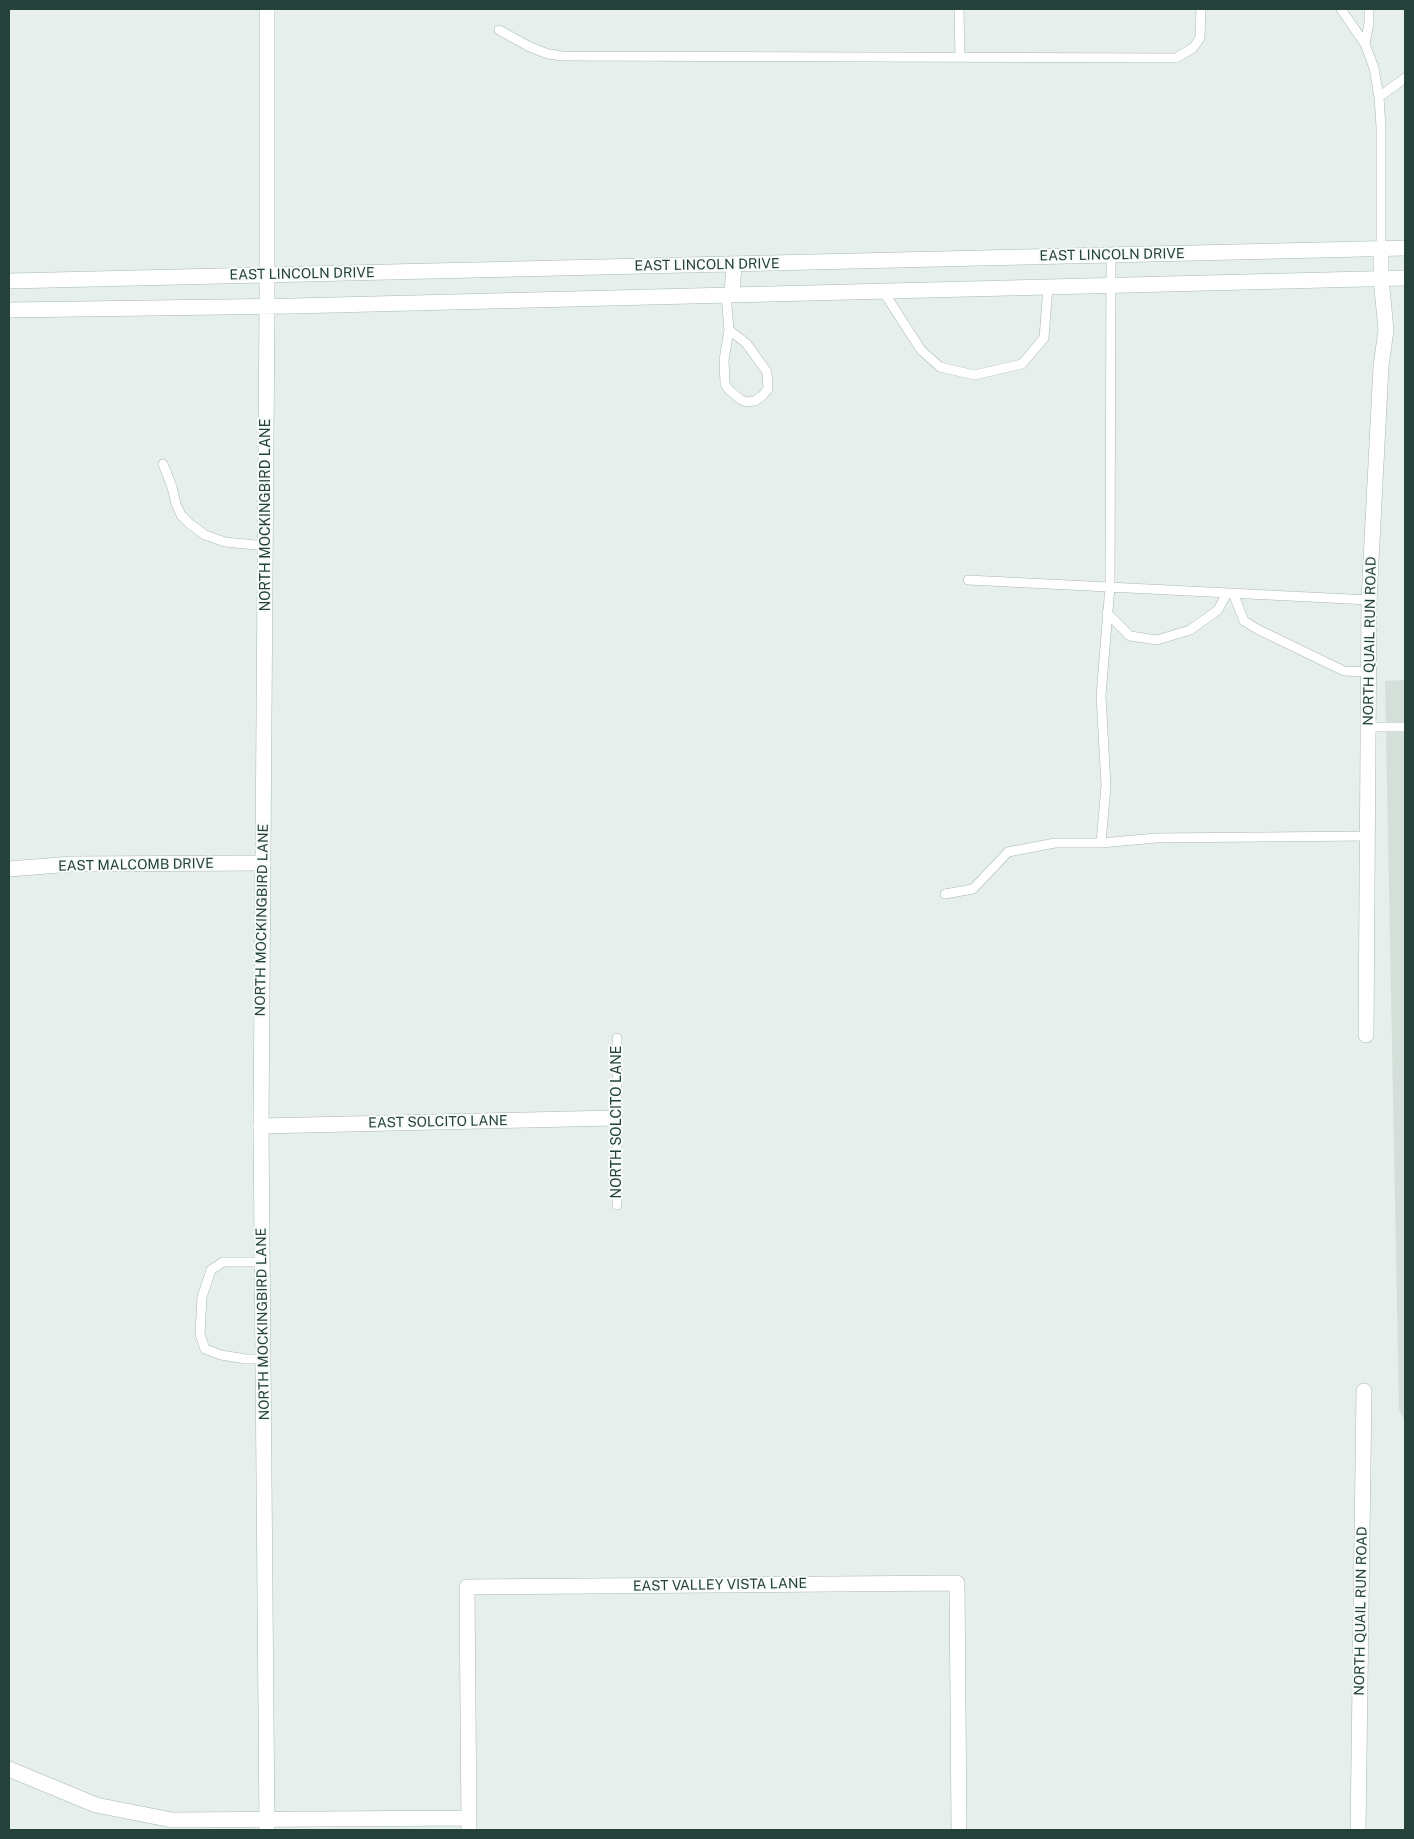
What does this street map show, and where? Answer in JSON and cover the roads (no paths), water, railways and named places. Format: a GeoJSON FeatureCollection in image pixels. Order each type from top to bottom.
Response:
{"type":"FeatureCollection","features":[{"type":"Feature","properties":{"kind":"street","name":"NORTH MOCKINGBIRD LANE"},"geometry":{"type":"LineString","coordinates":[[267,9],[266,546],[261,1126],[267,1825]]}},
{"type":"Feature","properties":{"kind":"street","name":"NORTH QUAIL RUN ROAD"},"geometry":{"type":"LineString","coordinates":[[1366,1035],[1369,600],[1381,366],[1386,330],[1381,278],[1381,248]]}},
{"type":"Feature","properties":{"kind":"street","name":"EAST LINCOLN DRIVE"},"geometry":{"type":"LineString","coordinates":[[9,282],[1405,248]]}},
{"type":"Feature","properties":{"kind":"street"},"geometry":{"type":"LineString","coordinates":[[729,295],[734,264]]}},
{"type":"Feature","properties":{"kind":"street"},"geometry":{"type":"LineString","coordinates":[[9,310],[267,306],[1405,278]]}},
{"type":"Feature","properties":{"kind":"street","name":"EAST MALCOMB DRIVE"},"geometry":{"type":"LineString","coordinates":[[9,870],[72,864],[263,863]]}},
{"type":"Feature","properties":{"kind":"street","name":"EAST SOLCITO LANE"},"geometry":{"type":"LineString","coordinates":[[261,1126],[615,1118]]}},
{"type":"Feature","properties":{"kind":"street","name":"NORTH QUAIL RUN ROAD"},"geometry":{"type":"LineString","coordinates":[[1358,1830],[1364,1391]]}},
{"type":"Feature","properties":{"kind":"street","name":"EAST VALLEY VISTA LANE"},"geometry":{"type":"LineString","coordinates":[[9,1769],[96,1805],[172,1820],[267,1825],[469,1824],[467,1588],[957,1583],[959,1830]]}},
{"type":"Feature","properties":{"kind":"lane"},"geometry":{"type":"LineString","coordinates":[[959,9],[960,57]]}},
{"type":"Feature","properties":{"kind":"lane"},"geometry":{"type":"LineString","coordinates":[[499,30],[530,47],[548,54],[562,56],[1176,58],[1194,48],[1200,38],[1201,9]]}},
{"type":"Feature","properties":{"kind":"lane"},"geometry":{"type":"LineString","coordinates":[[1341,9],[1364,44],[1374,68],[1379,97],[1381,126],[1381,248]]}},
{"type":"Feature","properties":{"kind":"lane"},"geometry":{"type":"LineString","coordinates":[[1364,44],[1369,23],[1369,9]]}},
{"type":"Feature","properties":{"kind":"lane"},"geometry":{"type":"LineString","coordinates":[[1379,97],[1405,78]]}},
{"type":"Feature","properties":{"kind":"lane"},"geometry":{"type":"LineString","coordinates":[[1101,842],[1106,786],[1101,696],[1110,586],[1111,255]]}},
{"type":"Feature","properties":{"kind":"lane"},"geometry":{"type":"LineString","coordinates":[[883,291],[921,350],[940,367],[974,375],[1022,364],[1044,338],[1048,287]]}},
{"type":"Feature","properties":{"kind":"lane"},"geometry":{"type":"LineString","coordinates":[[729,295],[729,330],[724,360],[725,384],[740,399],[746,402],[755,401],[768,389],[767,372],[746,343],[729,330]]}},
{"type":"Feature","properties":{"kind":"lane"},"geometry":{"type":"LineString","coordinates":[[163,464],[176,504],[181,515],[190,524],[205,535],[225,542],[266,546]]}},
{"type":"Feature","properties":{"kind":"lane"},"geometry":{"type":"LineString","coordinates":[[968,580],[1369,600]]}},
{"type":"Feature","properties":{"kind":"lane"},"geometry":{"type":"LineString","coordinates":[[1107,613],[1130,636],[1157,640],[1190,630],[1218,610],[1230,593]]}},
{"type":"Feature","properties":{"kind":"lane"},"geometry":{"type":"LineString","coordinates":[[1230,593],[1244,621],[1257,629],[1344,671],[1369,672]]}},
{"type":"Feature","properties":{"kind":"lane"},"geometry":{"type":"LineString","coordinates":[[1369,727],[1405,727]]}},
{"type":"Feature","properties":{"kind":"lane"},"geometry":{"type":"LineString","coordinates":[[945,894],[973,889],[1008,852],[1055,843],[1156,838],[1368,836]]}},
{"type":"Feature","properties":{"kind":"lane","name":"NORTH SOLCITO LANE"},"geometry":{"type":"LineString","coordinates":[[617,1038],[615,1118],[617,1205]]}},
{"type":"Feature","properties":{"kind":"lane"},"geometry":{"type":"LineString","coordinates":[[262,1262],[222,1262],[211,1270],[202,1297],[200,1334],[205,1349],[221,1355],[246,1359],[263,1359]]}}]}
